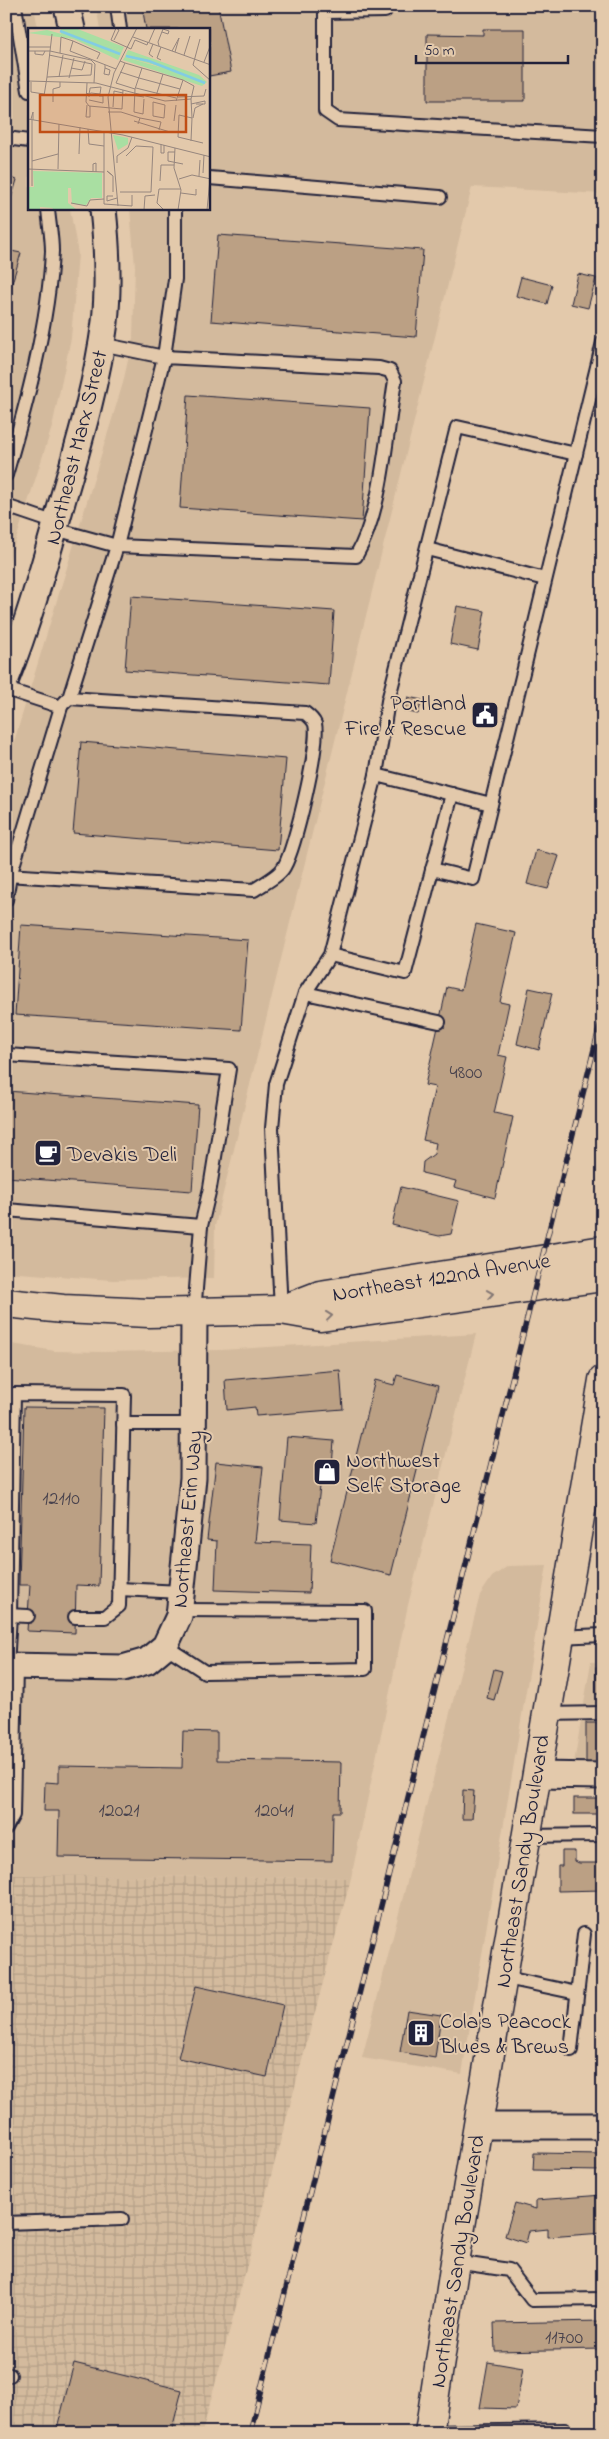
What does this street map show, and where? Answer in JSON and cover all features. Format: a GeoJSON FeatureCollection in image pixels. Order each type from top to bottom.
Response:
{"type":"FeatureCollection","features":[{"type":"Feature","properties":{"kind":"main road","name":"Northeast 122nd Avenue"},"geometry":{"type":"LineString","coordinates":[[281,1310],[320,1295],[603,1250]]}},
{"type":"Feature","properties":{"kind":"main road","name":"Northeast 122nd Avenue"},"geometry":{"type":"LineString","coordinates":[[6,1303],[94,1311],[194,1314],[281,1310],[321,1317],[603,1278]]}},
{"type":"Feature","properties":{"kind":"main road","name":"Northeast Sandy Boulevard"},"geometry":{"type":"LineString","coordinates":[[429,2433],[455,2262],[558,1636],[588,1494],[603,1380]]}},
{"type":"Feature","properties":{"kind":"street"},"geometry":{"type":"LineString","coordinates":[[67,6],[72,28]]}},
{"type":"Feature","properties":{"kind":"street","name":"Northeast Marx Street"},"geometry":{"type":"LineString","coordinates":[[6,679],[23,634],[83,429],[101,344],[107,278],[103,210]]}},
{"type":"Feature","properties":{"kind":"street","name":"Northeast Erin Way"},"geometry":{"type":"LineString","coordinates":[[10,1666],[123,1668],[147,1661],[165,1646],[179,1616],[193,1478],[194,1314]]}},
{"type":"Feature","properties":{"kind":"street"},"geometry":{"type":"LineString","coordinates":[[536,1775],[603,1776]]}},
{"type":"Feature","properties":{"kind":"street"},"geometry":{"type":"LineString","coordinates":[[478,2126],[603,2126]]}},
{"type":"Feature","properties":{"kind":"lane"},"geometry":{"type":"LineString","coordinates":[[15,6],[28,85]]}},
{"type":"Feature","properties":{"kind":"lane"},"geometry":{"type":"LineString","coordinates":[[117,6],[120,28]]}},
{"type":"Feature","properties":{"kind":"lane"},"geometry":{"type":"LineString","coordinates":[[385,6],[385,11],[325,12],[325,111],[338,120],[603,136]]}},
{"type":"Feature","properties":{"kind":"lane"},"geometry":{"type":"LineString","coordinates":[[6,138],[28,142]]}},
{"type":"Feature","properties":{"kind":"lane"},"geometry":{"type":"LineString","coordinates":[[210,178],[440,197]]}},
{"type":"Feature","properties":{"kind":"lane"},"geometry":{"type":"LineString","coordinates":[[6,475],[36,355],[46,304],[52,249],[48,210]]}},
{"type":"Feature","properties":{"kind":"lane"},"geometry":{"type":"LineString","coordinates":[[6,900],[8,876],[117,546],[164,357],[175,279],[175,210]]}},
{"type":"Feature","properties":{"kind":"lane"},"geometry":{"type":"LineString","coordinates":[[432,869],[472,879],[603,342]]}},
{"type":"Feature","properties":{"kind":"lane"},"geometry":{"type":"LineString","coordinates":[[6,506],[55,526],[117,546],[356,556],[366,538],[376,501],[395,381],[390,371],[380,368],[164,357],[101,344]]}},
{"type":"Feature","properties":{"kind":"lane"},"geometry":{"type":"LineString","coordinates":[[281,1310],[272,1128],[276,1084],[305,993],[330,955],[376,775],[388,701],[457,427],[576,454]]}},
{"type":"Feature","properties":{"kind":"lane"},"geometry":{"type":"LineString","coordinates":[[426,549],[545,579]]}},
{"type":"Feature","properties":{"kind":"lane"},"geometry":{"type":"LineString","coordinates":[[6,689],[65,702],[305,714],[312,718],[315,725],[306,797],[296,835],[284,868],[254,890],[8,876]]}},
{"type":"Feature","properties":{"kind":"lane"},"geometry":{"type":"LineString","coordinates":[[376,775],[491,804]]}},
{"type":"Feature","properties":{"kind":"lane"},"geometry":{"type":"LineString","coordinates":[[330,955],[405,973],[452,794]]}},
{"type":"Feature","properties":{"kind":"lane"},"geometry":{"type":"LineString","coordinates":[[305,993],[439,1022]]}},
{"type":"Feature","properties":{"kind":"lane"},"geometry":{"type":"LineString","coordinates":[[6,1055],[228,1069],[210,1188],[202,1226],[194,1314]]}},
{"type":"Feature","properties":{"kind":"lane"},"geometry":{"type":"LineString","coordinates":[[6,1210],[202,1226]]}},
{"type":"Feature","properties":{"kind":"lane"},"geometry":{"type":"LineString","coordinates":[[6,1828],[13,1815],[8,1615],[14,1394],[124,1395],[119,1606],[105,1617],[75,1617]]}},
{"type":"Feature","properties":{"kind":"lane"},"geometry":{"type":"LineString","coordinates":[[123,1424],[194,1424]]}},
{"type":"Feature","properties":{"kind":"lane"},"geometry":{"type":"LineString","coordinates":[[119,1589],[181,1601],[365,1611],[365,1669],[205,1672],[165,1646]]}},
{"type":"Feature","properties":{"kind":"lane"},"geometry":{"type":"LineString","coordinates":[[8,1615],[28,1616]]}},
{"type":"Feature","properties":{"kind":"lane"},"geometry":{"type":"LineString","coordinates":[[558,1636],[603,1635]]}},
{"type":"Feature","properties":{"kind":"lane"},"geometry":{"type":"LineString","coordinates":[[546,1714],[603,1713]]}},
{"type":"Feature","properties":{"kind":"lane"},"geometry":{"type":"LineString","coordinates":[[525,1836],[603,1835]]}},
{"type":"Feature","properties":{"kind":"lane"},"geometry":{"type":"LineString","coordinates":[[571,2050],[584,1934]]}},
{"type":"Feature","properties":{"kind":"lane"},"geometry":{"type":"LineString","coordinates":[[502,1977],[577,1993]]}},
{"type":"Feature","properties":{"kind":"lane"},"geometry":{"type":"LineString","coordinates":[[6,2223],[122,2219]]}},
{"type":"Feature","properties":{"kind":"lane"},"geometry":{"type":"LineString","coordinates":[[455,2262],[509,2270],[532,2300],[603,2299]]}},
{"type":"Feature","properties":{"kind":"lane"},"geometry":{"type":"LineString","coordinates":[[429,2433],[565,2430]]}},
{"type":"Feature","properties":{"kind":"shaded area"},"geometry":{"type":"Polygon","coordinates":[[[6,6],[34,6],[38,28],[28,28],[28,210],[70,210],[78,254],[71,338],[52,427],[6,571],[6,6]]]}},
{"type":"Feature","properties":{"kind":"shaded area"},"geometry":{"type":"Polygon","coordinates":[[[96,6],[603,6],[603,194],[472,187],[215,1226],[214,1278],[112,1280],[6,1272],[6,768],[123,383],[133,338],[135,266],[130,210],[210,210],[210,28],[100,28],[96,6]]]}},
{"type":"Feature","properties":{"kind":"shaded area"},"geometry":{"type":"Polygon","coordinates":[[[476,1334],[408,1605],[351,1878],[6,1875],[6,1343],[55,1351],[221,1350],[476,1334]]]}},
{"type":"Feature","properties":{"kind":"shaded area"},"geometry":{"type":"Polygon","coordinates":[[[547,1565],[462,2074],[362,2058],[480,1595],[492,1577],[508,1566],[547,1565]]]}},
{"type":"Feature","properties":{"kind":"shaded area"},"geometry":{"type":"Polygon","coordinates":[[[591,1662],[603,1662],[603,1770],[573,1769],[591,1662]]]}},
{"type":"Feature","properties":{"kind":"shaded area"},"geometry":{"type":"Polygon","coordinates":[[[6,1875],[351,1878],[202,2433],[6,2433],[6,1875]]]}},
{"type":"Feature","properties":{"kind":"building"},"geometry":{"type":"Polygon","coordinates":[[[142,6],[218,6],[231,72],[210,76],[210,28],[146,28],[142,6]]]}},
{"type":"Feature","properties":{"kind":"building"},"geometry":{"type":"Polygon","coordinates":[[[483,29],[525,29],[525,101],[427,101],[427,34],[483,35],[483,29]]]}},
{"type":"Feature","properties":{"kind":"building"},"geometry":{"type":"Polygon","coordinates":[[[6,176],[17,180],[6,215],[6,176]]]}},
{"type":"Feature","properties":{"kind":"building"},"geometry":{"type":"Polygon","coordinates":[[[218,235],[423,250],[416,337],[211,321],[218,235]]]}},
{"type":"Feature","properties":{"kind":"building"},"geometry":{"type":"Polygon","coordinates":[[[6,250],[21,253],[6,303],[6,250]]]}},
{"type":"Feature","properties":{"kind":"building"},"geometry":{"type":"Polygon","coordinates":[[[578,274],[596,278],[588,308],[571,304],[578,274]]]}},
{"type":"Feature","properties":{"kind":"building"},"geometry":{"type":"Polygon","coordinates":[[[521,277],[552,285],[547,304],[516,296],[521,277]]]}},
{"type":"Feature","properties":{"kind":"building"},"geometry":{"type":"Polygon","coordinates":[[[188,395],[370,408],[362,521],[180,508],[188,395]]]}},
{"type":"Feature","properties":{"kind":"building"},"geometry":{"type":"Polygon","coordinates":[[[131,596],[334,611],[329,685],[125,670],[131,596]]]}},
{"type":"Feature","properties":{"kind":"building"},"geometry":{"type":"Polygon","coordinates":[[[457,606],[485,611],[478,650],[450,644],[457,606]]]}},
{"type":"Feature","properties":{"kind":"building"},"geometry":{"type":"Polygon","coordinates":[[[408,697],[422,700],[418,714],[404,711],[408,697]]]}},
{"type":"Feature","properties":{"kind":"building"},"geometry":{"type":"Polygon","coordinates":[[[81,742],[286,759],[278,850],[73,833],[81,742]]]}},
{"type":"Feature","properties":{"kind":"building"},"geometry":{"type":"Polygon","coordinates":[[[536,850],[559,856],[548,889],[527,884],[536,850]]]}},
{"type":"Feature","properties":{"kind":"building"},"geometry":{"type":"Polygon","coordinates":[[[476,924],[516,933],[500,1002],[509,1004],[498,1055],[507,1057],[494,1113],[513,1117],[495,1198],[454,1187],[456,1181],[422,1173],[423,1162],[434,1154],[436,1143],[423,1140],[435,1087],[425,1085],[447,987],[461,990],[476,924]]]}},
{"type":"Feature","properties":{"kind":"building"},"geometry":{"type":"Polygon","coordinates":[[[21,925],[248,940],[241,1030],[15,1015],[21,925]]]}},
{"type":"Feature","properties":{"kind":"building"},"geometry":{"type":"Polygon","coordinates":[[[529,988],[552,993],[539,1050],[517,1044],[529,988]]]}},
{"type":"Feature","properties":{"kind":"building"},"geometry":{"type":"Polygon","coordinates":[[[6,1091],[198,1105],[192,1191],[6,1177],[6,1091]]]}},
{"type":"Feature","properties":{"kind":"building"},"geometry":{"type":"Polygon","coordinates":[[[401,1187],[459,1201],[451,1234],[439,1236],[392,1225],[401,1187]]]}},
{"type":"Feature","properties":{"kind":"building"},"geometry":{"type":"Polygon","coordinates":[[[340,1370],[343,1409],[256,1416],[255,1407],[227,1410],[225,1380],[340,1370]]]}},
{"type":"Feature","properties":{"kind":"building"},"geometry":{"type":"Polygon","coordinates":[[[397,1375],[438,1386],[391,1575],[330,1560],[375,1380],[394,1385],[397,1375]]]}},
{"type":"Feature","properties":{"kind":"building"},"geometry":{"type":"Polygon","coordinates":[[[24,1407],[104,1408],[99,1586],[76,1585],[75,1633],[27,1631],[30,1585],[19,1585],[24,1407]]]}},
{"type":"Feature","properties":{"kind":"building"},"geometry":{"type":"Polygon","coordinates":[[[287,1437],[334,1441],[331,1478],[321,1477],[316,1523],[280,1520],[287,1437]]]}},
{"type":"Feature","properties":{"kind":"building"},"geometry":{"type":"Polygon","coordinates":[[[216,1462],[263,1467],[255,1542],[311,1544],[309,1593],[215,1590],[217,1541],[207,1540],[216,1462]]]}},
{"type":"Feature","properties":{"kind":"building"},"geometry":{"type":"Polygon","coordinates":[[[596,1667],[603,1667],[603,1694],[596,1694],[596,1667]]]}},
{"type":"Feature","properties":{"kind":"building"},"geometry":{"type":"Polygon","coordinates":[[[494,1669],[502,1671],[494,1700],[487,1698],[494,1669]]]}},
{"type":"Feature","properties":{"kind":"building"},"geometry":{"type":"Polygon","coordinates":[[[586,1723],[603,1723],[603,1766],[586,1766],[586,1723]]]}},
{"type":"Feature","properties":{"kind":"building"},"geometry":{"type":"Polygon","coordinates":[[[183,1731],[217,1732],[217,1760],[341,1762],[340,1812],[333,1812],[332,1861],[58,1857],[59,1811],[44,1811],[45,1782],[59,1783],[59,1766],[182,1768],[183,1731]]]}},
{"type":"Feature","properties":{"kind":"building"},"geometry":{"type":"Polygon","coordinates":[[[463,1790],[474,1791],[472,1819],[462,1819],[463,1790]]]}},
{"type":"Feature","properties":{"kind":"building"},"geometry":{"type":"Polygon","coordinates":[[[574,1798],[603,1798],[603,1814],[574,1814],[574,1798]]]}},
{"type":"Feature","properties":{"kind":"building"},"geometry":{"type":"Polygon","coordinates":[[[562,1851],[575,1851],[575,1861],[579,1863],[603,1863],[603,1890],[558,1891],[558,1866],[562,1866],[562,1851]]]}},
{"type":"Feature","properties":{"kind":"building"},"geometry":{"type":"Polygon","coordinates":[[[196,1986],[283,2005],[267,2077],[178,2058],[196,1986]]]}},
{"type":"Feature","properties":{"kind":"building","name":"Cola's Peacock Blues & Brews"},"geometry":{"type":"Polygon","coordinates":[[[407,2010],[441,2015],[435,2058],[400,2052],[407,2010]]]}},
{"type":"Feature","properties":{"kind":"building"},"geometry":{"type":"Polygon","coordinates":[[[534,2153],[603,2154],[603,2171],[533,2170],[534,2153]]]}},
{"type":"Feature","properties":{"kind":"building"},"geometry":{"type":"Polygon","coordinates":[[[603,2195],[603,2233],[548,2237],[548,2229],[529,2231],[526,2243],[505,2236],[515,2203],[536,2209],[536,2200],[603,2195]]]}},
{"type":"Feature","properties":{"kind":"building"},"geometry":{"type":"Polygon","coordinates":[[[603,2321],[603,2349],[495,2351],[494,2323],[603,2321]]]}},
{"type":"Feature","properties":{"kind":"building"},"geometry":{"type":"Polygon","coordinates":[[[488,2362],[523,2368],[516,2409],[480,2408],[488,2362]]]}},
{"type":"Feature","properties":{"kind":"building"},"geometry":{"type":"Polygon","coordinates":[[[74,2363],[182,2390],[171,2433],[56,2433],[74,2363]]]}},
{"type":"Feature","properties":{"kind":"building"},"geometry":{"type":"Polygon","coordinates":[[[601,2370],[603,2370],[603,2412],[601,2412],[601,2370]]]}},
{"type":"Feature","properties":{"kind":"railway"},"geometry":{"type":"LineString","coordinates":[[250,2433],[603,1013]]}},
{"type":"Feature","properties":{"kind":"place","name":"Portland Fire & Rescue"},"geometry":{"type":"Point","coordinates":[485,715]}},
{"type":"Feature","properties":{"kind":"place","name":"Devakis Deli"},"geometry":{"type":"Point","coordinates":[48,1153]}},
{"type":"Feature","properties":{"kind":"place","name":"Northwest Self Storage"},"geometry":{"type":"Point","coordinates":[327,1472]}},
{"type":"Feature","properties":{"kind":"place","name":"Cola's Peacock Blues & Brews"},"geometry":{"type":"Point","coordinates":[421,2033]}}]}
